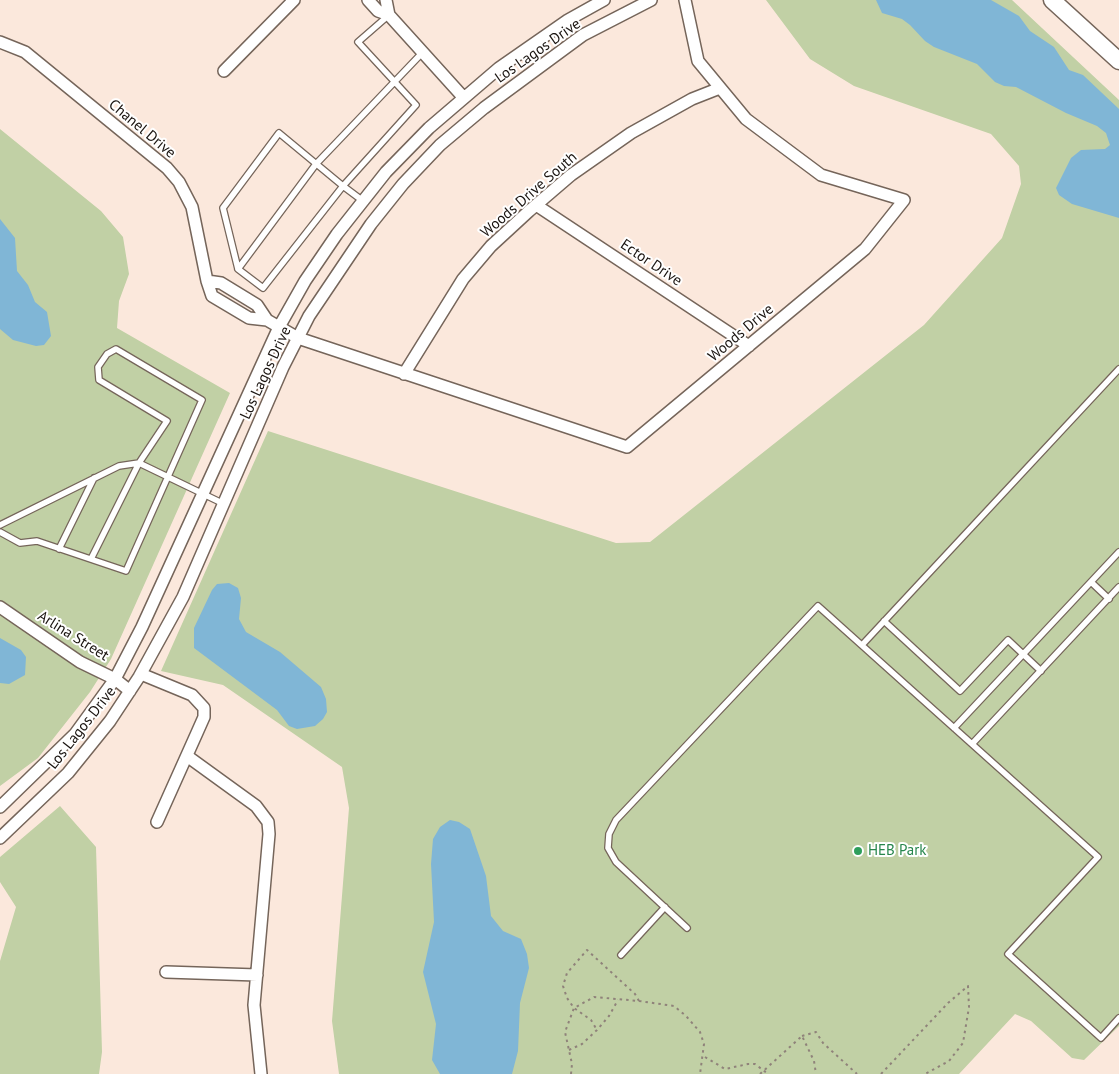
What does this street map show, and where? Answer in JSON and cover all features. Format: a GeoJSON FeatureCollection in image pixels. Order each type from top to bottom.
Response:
{"type":"FeatureCollection","features":[{"type":"Feature","properties":{"kind":"main road"},"geometry":{"type":"LineString","coordinates":[[1052,0],[1119,61]]}},
{"type":"Feature","properties":{"kind":"street"},"geometry":{"type":"LineString","coordinates":[[224,71],[294,0]]}},
{"type":"Feature","properties":{"kind":"street"},"geometry":{"type":"LineString","coordinates":[[368,0],[378,11],[389,14]]}},
{"type":"Feature","properties":{"kind":"street"},"geometry":{"type":"LineString","coordinates":[[386,0],[389,14],[464,98]]}},
{"type":"Feature","properties":{"kind":"street","name":"Los Lagos Drive"},"geometry":{"type":"LineString","coordinates":[[0,807],[76,734],[115,679],[142,628],[279,327],[304,281],[363,201],[392,165],[429,128],[499,68],[568,20],[604,0]]}},
{"type":"Feature","properties":{"kind":"street","name":"Los Lagos Drive"},"geometry":{"type":"LineString","coordinates":[[0,838],[68,773],[110,721],[130,691],[183,597],[222,503],[309,316],[371,224],[403,184],[440,145],[522,79],[584,35],[651,0]]}},
{"type":"Feature","properties":{"kind":"street","name":"Woods Drive"},"geometry":{"type":"LineString","coordinates":[[207,281],[221,283],[258,305],[268,320],[298,338],[627,447],[865,249],[904,200],[821,175],[746,119],[698,61],[686,0]]}},
{"type":"Feature","properties":{"kind":"street","name":"Chanel Drive"},"geometry":{"type":"LineString","coordinates":[[0,42],[25,52],[168,168],[179,182],[192,207],[207,281]]}},
{"type":"Feature","properties":{"kind":"street","name":"Woods Drive South"},"geometry":{"type":"LineString","coordinates":[[404,374],[463,280],[491,246],[536,205],[570,175],[631,133],[692,99],[720,88]]}},
{"type":"Feature","properties":{"kind":"street","name":"Ector Drive"},"geometry":{"type":"LineString","coordinates":[[536,205],[749,346]]}},
{"type":"Feature","properties":{"kind":"street","name":"Arlina Street"},"geometry":{"type":"LineString","coordinates":[[0,607],[80,662],[115,679],[130,691]]}},
{"type":"Feature","properties":{"kind":"street"},"geometry":{"type":"LineString","coordinates":[[140,674],[192,694],[204,708],[204,717],[158,822]]}},
{"type":"Feature","properties":{"kind":"street"},"geometry":{"type":"LineString","coordinates":[[187,756],[256,806],[268,822],[269,834],[255,1021],[261,1074]]}},
{"type":"Feature","properties":{"kind":"street"},"geometry":{"type":"LineString","coordinates":[[166,972],[257,975]]}},
{"type":"Feature","properties":{"kind":"lane"},"geometry":{"type":"LineString","coordinates":[[363,201],[343,186],[279,133],[223,208],[238,269],[263,288],[343,186],[416,105],[358,42],[389,14]]}},
{"type":"Feature","properties":{"kind":"lane"},"geometry":{"type":"LineString","coordinates":[[238,269],[316,164],[423,52]]}},
{"type":"Feature","properties":{"kind":"lane"},"geometry":{"type":"LineString","coordinates":[[0,532],[20,543],[37,541],[126,571],[202,400],[116,349],[107,354],[98,367],[99,380],[167,421],[139,463],[91,559]]}},
{"type":"Feature","properties":{"kind":"lane"},"geometry":{"type":"LineString","coordinates":[[862,645],[1119,370]]}},
{"type":"Feature","properties":{"kind":"lane"},"geometry":{"type":"LineString","coordinates":[[0,525],[119,466],[139,463],[222,503]]}},
{"type":"Feature","properties":{"kind":"lane"},"geometry":{"type":"LineString","coordinates":[[59,549],[94,478]]}},
{"type":"Feature","properties":{"kind":"lane"},"geometry":{"type":"LineString","coordinates":[[954,728],[1119,552]]}},
{"type":"Feature","properties":{"kind":"lane"},"geometry":{"type":"LineString","coordinates":[[1090,582],[1108,599]]}},
{"type":"Feature","properties":{"kind":"lane"},"geometry":{"type":"LineString","coordinates":[[972,744],[1119,587]]}},
{"type":"Feature","properties":{"kind":"lane"},"geometry":{"type":"LineString","coordinates":[[688,928],[611,855],[608,840],[616,820],[818,606],[1098,857],[1008,954],[1100,1038],[1119,1018]]}},
{"type":"Feature","properties":{"kind":"lane"},"geometry":{"type":"LineString","coordinates":[[884,621],[960,691],[1008,640],[1041,671]]}},
{"type":"Feature","properties":{"kind":"lane"},"geometry":{"type":"LineString","coordinates":[[621,955],[665,907]]}},
{"type":"Feature","properties":{"kind":"path"},"geometry":{"type":"LineString","coordinates":[[597,1030],[591,1020],[574,1008],[563,986],[565,978],[587,950],[635,994],[639,1002]]}},
{"type":"Feature","properties":{"kind":"path"},"geometry":{"type":"LineString","coordinates":[[881,1074],[948,1003],[968,986],[969,1007],[963,1043],[949,1061],[925,1074]]}},
{"type":"Feature","properties":{"kind":"path"},"geometry":{"type":"LineString","coordinates":[[571,1074],[565,1032],[574,1008],[594,997],[674,1006],[700,1032],[704,1044],[704,1057],[700,1074]]}},
{"type":"Feature","properties":{"kind":"path"},"geometry":{"type":"LineString","coordinates":[[569,1050],[582,1044],[597,1030],[609,1016],[618,1000]]}},
{"type":"Feature","properties":{"kind":"path"},"geometry":{"type":"LineString","coordinates":[[760,1074],[802,1036],[816,1032],[824,1043],[857,1074]]}},
{"type":"Feature","properties":{"kind":"path"},"geometry":{"type":"LineString","coordinates":[[802,1036],[814,1061],[816,1074]]}},
{"type":"Feature","properties":{"kind":"path"},"geometry":{"type":"LineString","coordinates":[[704,1057],[725,1069],[754,1064],[768,1074]]}},
{"type":"Feature","properties":{"kind":"green space"},"geometry":{"type":"Polygon","coordinates":[[[766,0],[1012,0],[1119,100],[1119,1026],[1084,1060],[1072,1058],[1031,1021],[1015,1014],[959,1074],[339,1074],[332,1021],[349,808],[342,767],[223,685],[161,671],[268,431],[616,543],[650,542],[924,325],[1002,238],[1021,184],[1019,166],[991,134],[854,86],[810,59],[766,0]]]}},
{"type":"Feature","properties":{"kind":"green space"},"geometry":{"type":"Polygon","coordinates":[[[0,129],[101,211],[123,237],[129,274],[119,301],[117,328],[230,393],[111,659],[90,692],[38,758],[0,786],[0,129]]]}},
{"type":"Feature","properties":{"kind":"green space"},"geometry":{"type":"Polygon","coordinates":[[[60,806],[96,847],[102,1052],[99,1074],[0,1074],[0,961],[16,907],[0,882],[0,857],[60,806]]]}},
{"type":"Feature","properties":{"kind":"water"},"geometry":{"type":"Polygon","coordinates":[[[876,0],[991,0],[1019,16],[1030,31],[1054,47],[1069,70],[1083,75],[1119,109],[1119,218],[1072,204],[1059,195],[1056,188],[1071,158],[1081,150],[1105,149],[1110,145],[1106,133],[1097,126],[1066,113],[1016,87],[1004,86],[995,82],[977,64],[934,47],[902,19],[882,13],[876,0]]]}},
{"type":"Feature","properties":{"kind":"water"},"geometry":{"type":"Polygon","coordinates":[[[0,219],[15,238],[17,271],[28,285],[35,302],[47,312],[51,336],[44,345],[36,346],[13,340],[0,329],[0,219]]]}},
{"type":"Feature","properties":{"kind":"water"},"geometry":{"type":"Polygon","coordinates":[[[229,583],[238,588],[241,598],[239,619],[246,632],[280,652],[321,687],[326,699],[327,712],[323,719],[315,726],[297,729],[289,726],[277,710],[194,648],[194,628],[212,590],[217,584],[229,583]]]}},
{"type":"Feature","properties":{"kind":"water"},"geometry":{"type":"Polygon","coordinates":[[[0,638],[21,650],[26,657],[25,675],[9,684],[0,683],[0,638]]]}},
{"type":"Feature","properties":{"kind":"water"},"geometry":{"type":"Polygon","coordinates":[[[450,820],[459,822],[470,829],[486,876],[491,916],[503,931],[521,939],[527,954],[529,968],[520,1003],[518,1051],[512,1074],[440,1074],[432,1060],[436,1024],[423,972],[434,922],[431,864],[433,839],[440,827],[450,820]]]}},
{"type":"Feature","properties":{"kind":"place","name":"HEB Park"},"geometry":{"type":"Point","coordinates":[858,851]}}]}
